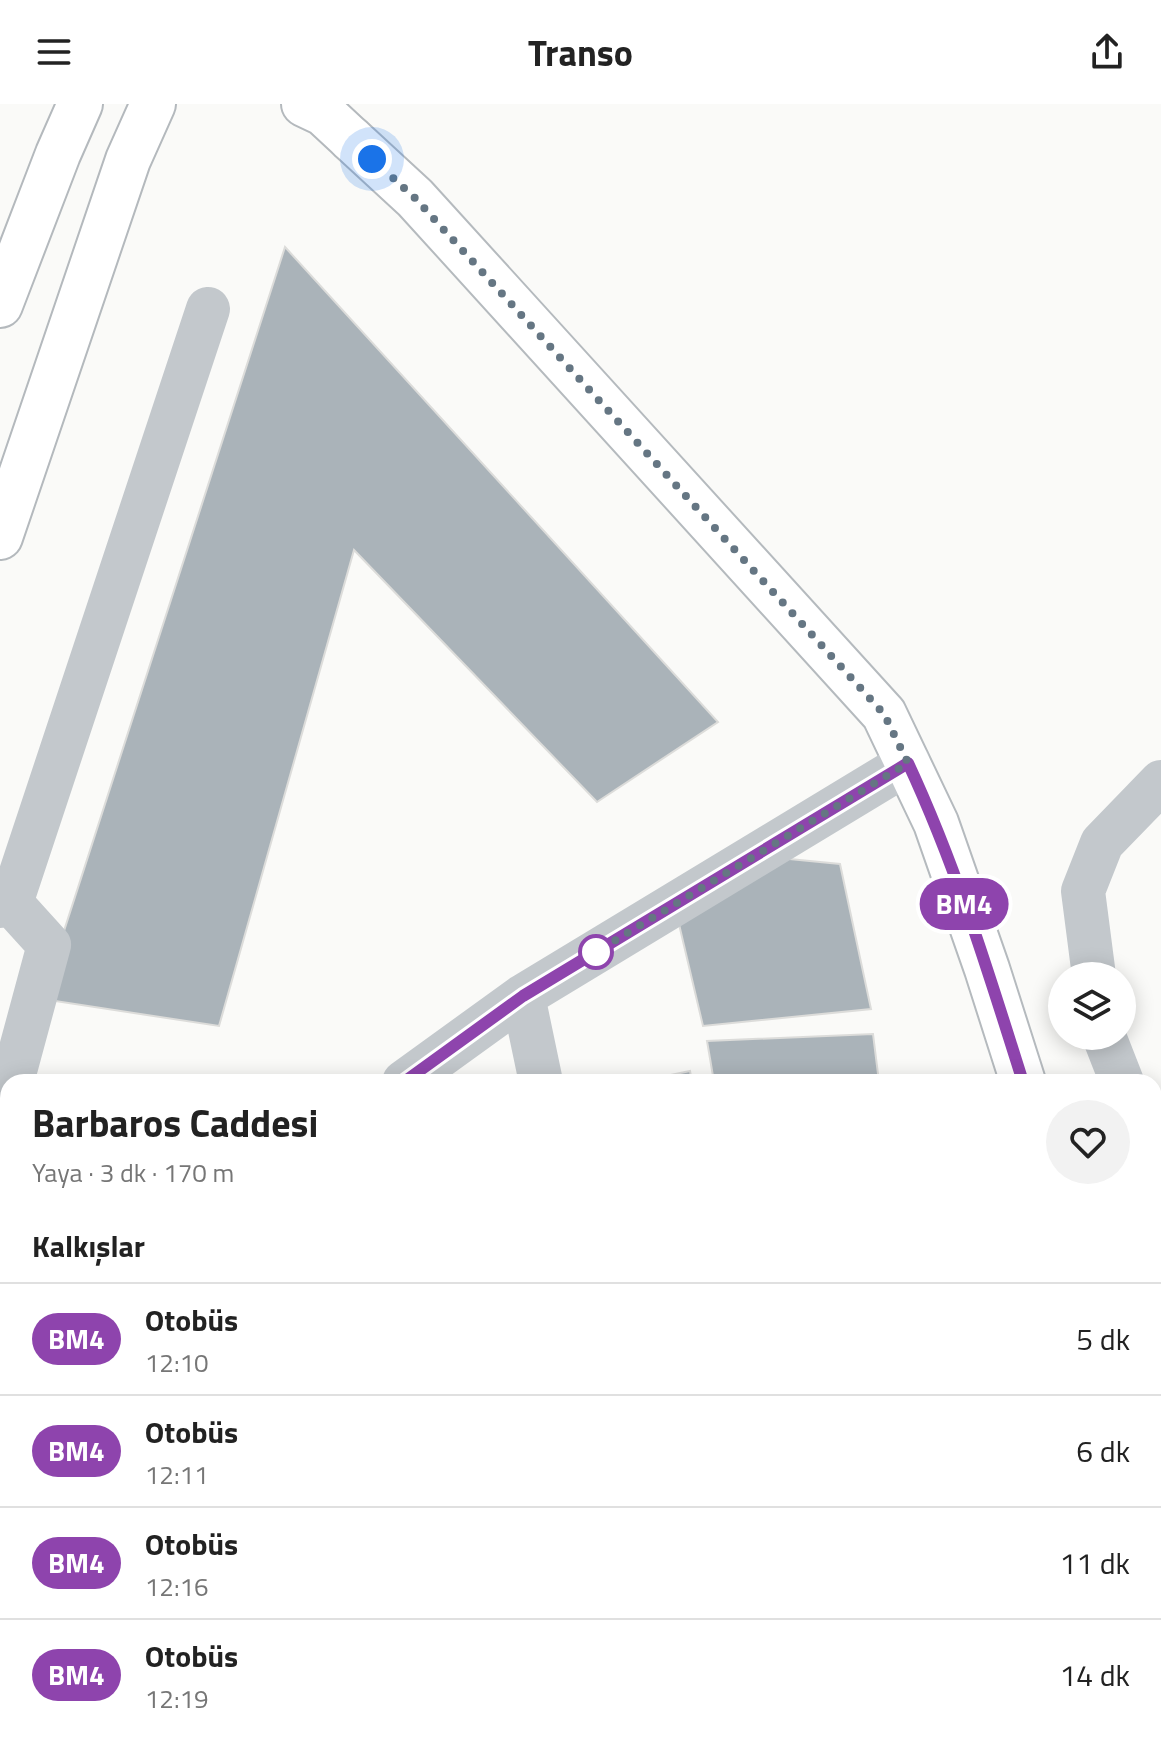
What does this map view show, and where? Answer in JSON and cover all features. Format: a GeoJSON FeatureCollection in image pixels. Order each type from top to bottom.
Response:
{"type":"FeatureCollection","features":[{"type":"Feature","properties":{"kind":"main road"},"geometry":{"type":"LineString","coordinates":[[0,305],[80,104]]}},
{"type":"Feature","properties":{"kind":"main road"},"geometry":{"type":"LineString","coordinates":[[0,537],[145,121],[177,104]]}},
{"type":"Feature","properties":{"kind":"main road"},"geometry":{"type":"LineString","coordinates":[[304,104],[339,121],[415,198],[884,714],[936,823],[1020,1074]]}},
{"type":"Feature","properties":{"kind":"street"},"geometry":{"type":"LineString","coordinates":[[14,1074],[49,945],[5,904],[208,309]]}},
{"type":"Feature","properties":{"kind":"street"},"geometry":{"type":"LineString","coordinates":[[415,1074],[523,996],[908,763]]}},
{"type":"Feature","properties":{"kind":"street"},"geometry":{"type":"LineString","coordinates":[[1092,962],[1083,891],[1102,843],[1161,782]]}},
{"type":"Feature","properties":{"kind":"street"},"geometry":{"type":"LineString","coordinates":[[523,996],[539,1074]]}},
{"type":"Feature","properties":{"kind":"street"},"geometry":{"type":"LineString","coordinates":[[1109,1050],[1119,1074]]}},
{"type":"Feature","properties":{"kind":"building"},"geometry":{"type":"Polygon","coordinates":[[[285,247],[718,722],[597,802],[354,550],[219,1026],[42,999],[285,247]]]}},
{"type":"Feature","properties":{"kind":"building"},"geometry":{"type":"Polygon","coordinates":[[[769,857],[840,864],[871,1009],[703,1026],[678,920],[769,857]]]}},
{"type":"Feature","properties":{"kind":"building"},"geometry":{"type":"Polygon","coordinates":[[[873,1034],[878,1074],[713,1074],[707,1041],[873,1034]]]}},
{"type":"Feature","properties":{"kind":"bus line","name":"BM4"},"geometry":{"type":"LineString","coordinates":[[415,1074],[523,996],[908,763],[936,823],[1020,1074]]}},
{"type":"Feature","properties":{"kind":"route"},"geometry":{"type":"LineString","coordinates":[[372,159],[415,198],[884,714],[908,763],[596,952]]}}]}
